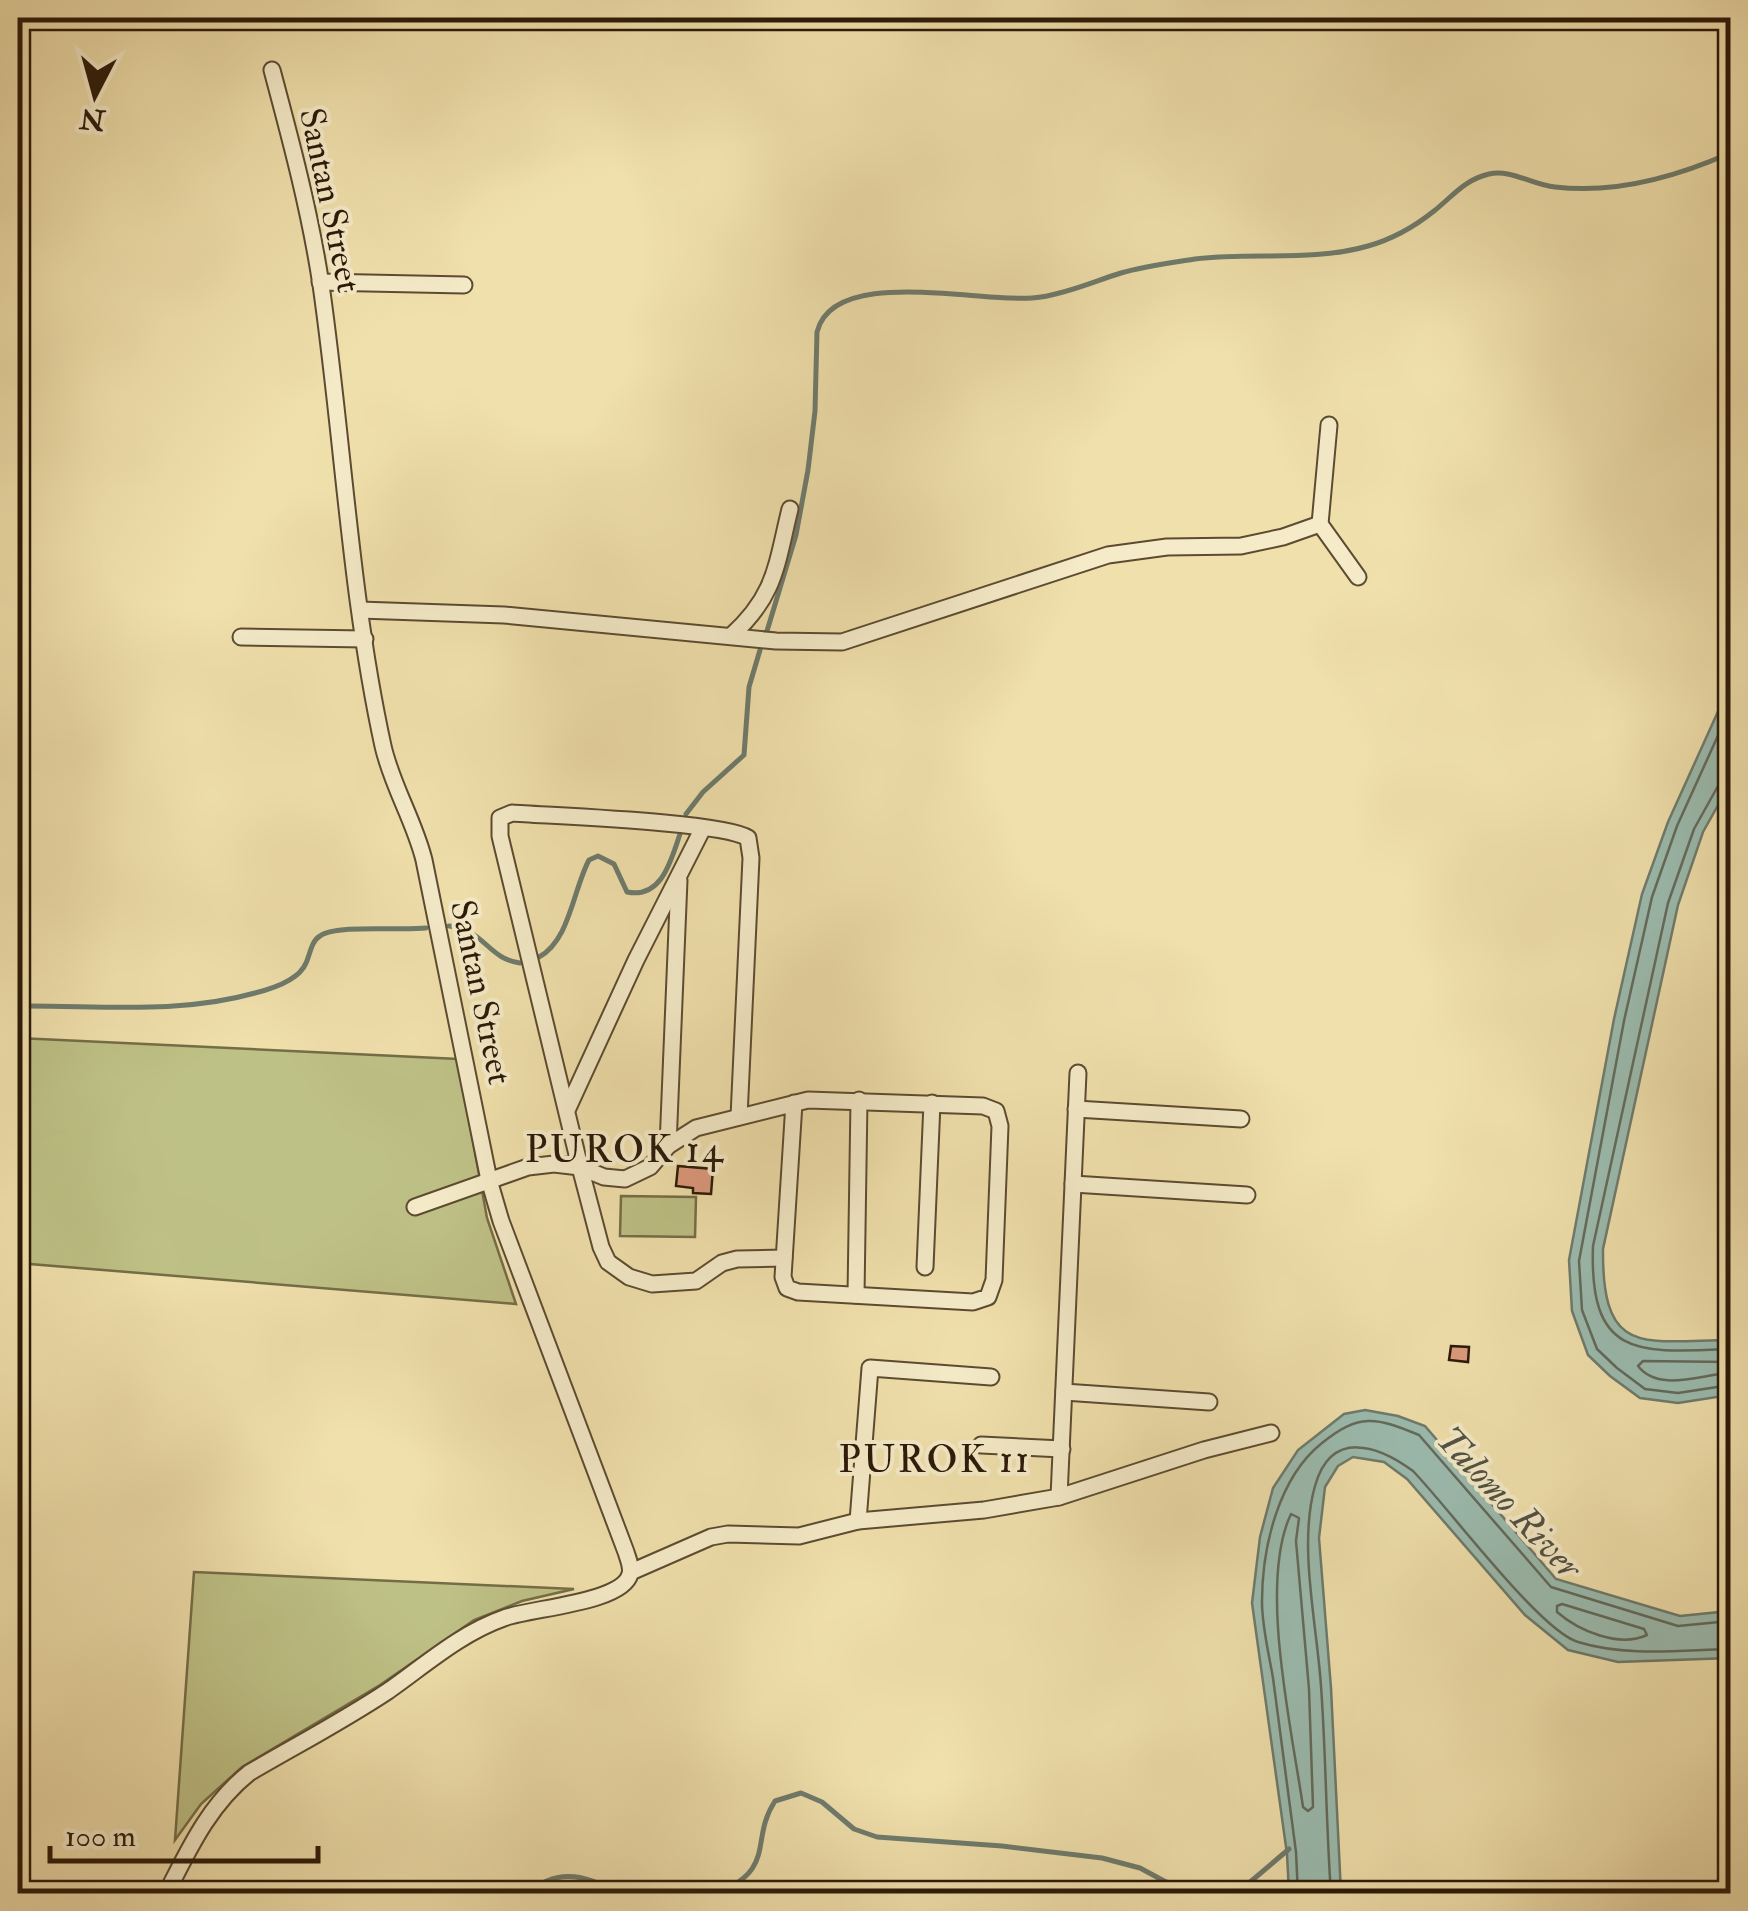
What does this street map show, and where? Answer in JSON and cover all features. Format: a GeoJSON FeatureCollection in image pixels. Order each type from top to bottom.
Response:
{"type":"FeatureCollection","features":[{"type":"Feature","properties":{"kind":"street","name":"Santan Street"},"geometry":{"type":"LineString","coordinates":[[272,70],[304,196],[320,282],[360,610],[390,777],[416,827],[489,1180],[501,1221],[631,1572]]}},
{"type":"Feature","properties":{"kind":"street"},"geometry":{"type":"LineString","coordinates":[[320,282],[464,285]]}},
{"type":"Feature","properties":{"kind":"street"},"geometry":{"type":"LineString","coordinates":[[1330,425],[1320,524],[1358,577]]}},
{"type":"Feature","properties":{"kind":"street"},"geometry":{"type":"LineString","coordinates":[[731,636],[765,599],[790,509]]}},
{"type":"Feature","properties":{"kind":"street"},"geometry":{"type":"LineString","coordinates":[[360,610],[504,614],[731,636],[842,642],[1108,554],[1240,546],[1320,524]]}},
{"type":"Feature","properties":{"kind":"street"},"geometry":{"type":"LineString","coordinates":[[242,636],[365,638]]}},
{"type":"Feature","properties":{"kind":"street"},"geometry":{"type":"LineString","coordinates":[[739,1118],[750,843],[744,835],[703,828],[512,813],[500,818],[500,836],[580,1167],[608,1262],[629,1278],[652,1284],[696,1280],[722,1263],[784,1258]]}},
{"type":"Feature","properties":{"kind":"street"},"geometry":{"type":"LineString","coordinates":[[567,1110],[703,828]]}},
{"type":"Feature","properties":{"kind":"street"},"geometry":{"type":"LineString","coordinates":[[668,1146],[679,872]]}},
{"type":"Feature","properties":{"kind":"street"},"geometry":{"type":"LineString","coordinates":[[1059,1498],[1078,1073]]}},
{"type":"Feature","properties":{"kind":"street"},"geometry":{"type":"LineString","coordinates":[[414,1206],[528,1166],[580,1167],[625,1179],[650,1168],[668,1146],[696,1128],[794,1103],[824,1099],[983,1106],[991,1108],[999,1118],[992,1290],[988,1297],[973,1302],[790,1290],[783,1277],[794,1103]]}},
{"type":"Feature","properties":{"kind":"street"},"geometry":{"type":"LineString","coordinates":[[856,1295],[860,1100]]}},
{"type":"Feature","properties":{"kind":"street"},"geometry":{"type":"LineString","coordinates":[[926,1267],[932,1103]]}},
{"type":"Feature","properties":{"kind":"street"},"geometry":{"type":"LineString","coordinates":[[1076,1108],[1241,1120]]}},
{"type":"Feature","properties":{"kind":"street"},"geometry":{"type":"LineString","coordinates":[[1073,1184],[1247,1196]]}},
{"type":"Feature","properties":{"kind":"street"},"geometry":{"type":"LineString","coordinates":[[858,1522],[870,1368],[991,1377]]}},
{"type":"Feature","properties":{"kind":"street"},"geometry":{"type":"LineString","coordinates":[[1064,1392],[1209,1402]]}},
{"type":"Feature","properties":{"kind":"street"},"geometry":{"type":"LineString","coordinates":[[166,1894],[209,1814],[233,1786],[494,1621],[607,1595],[627,1581],[631,1572],[711,1537],[799,1536],[858,1522],[984,1510],[1059,1498],[1204,1450],[1270,1433]]}},
{"type":"Feature","properties":{"kind":"street"},"geometry":{"type":"LineString","coordinates":[[982,1445],[1062,1449]]}},
{"type":"Feature","properties":{"kind":"green space"},"geometry":{"type":"Polygon","coordinates":[[[18,1038],[458,1059],[487,1218],[516,1304],[18,1263],[18,1038]]]}},
{"type":"Feature","properties":{"kind":"green space"},"geometry":{"type":"Polygon","coordinates":[[[621,1196],[696,1197],[695,1237],[620,1236],[621,1196]]]}},
{"type":"Feature","properties":{"kind":"green space"},"geometry":{"type":"Polygon","coordinates":[[[194,1572],[574,1589],[522,1601],[474,1620],[380,1685],[242,1767],[201,1804],[175,1840],[194,1572]]]}},
{"type":"Feature","properties":{"kind":"water"},"geometry":{"type":"Polygon","coordinates":[[[1730,685],[1730,784],[1703,832],[1678,905],[1603,1249],[1610,1309],[1620,1326],[1651,1340],[1730,1340],[1730,1395],[1678,1403],[1640,1398],[1588,1355],[1572,1311],[1569,1260],[1614,1019],[1642,894],[1668,822],[1730,685]]]}},
{"type":"Feature","properties":{"kind":"water"},"geometry":{"type":"Polygon","coordinates":[[[1365,1410],[1425,1426],[1556,1579],[1680,1616],[1730,1611],[1730,1658],[1618,1662],[1568,1650],[1525,1615],[1407,1479],[1384,1462],[1353,1457],[1338,1466],[1325,1487],[1319,1538],[1341,1893],[1289,1893],[1252,1603],[1260,1537],[1273,1488],[1298,1450],[1344,1414],[1365,1410]]]}},
{"type":"Feature","properties":{"kind":"building"},"geometry":{"type":"Polygon","coordinates":[[[678,1166],[713,1169],[711,1194],[693,1193],[693,1188],[676,1186],[678,1166]]]}},
{"type":"Feature","properties":{"kind":"building"},"geometry":{"type":"Polygon","coordinates":[[[1451,1346],[1469,1347],[1468,1362],[1449,1360],[1451,1346]]]}},
{"type":"Feature","properties":{"kind":"waterway"},"geometry":{"type":"LineString","coordinates":[[767,631],[796,535],[808,470],[815,411],[817,332],[829,311],[852,299],[916,292],[1041,297],[1130,271],[1195,259],[1347,251],[1403,232],[1466,184],[1489,174],[1506,174],[1547,186],[1600,188],[1666,176],[1730,153]]}},
{"type":"Feature","properties":{"kind":"waterway"},"geometry":{"type":"LineString","coordinates":[[686,814],[703,792],[744,755],[749,687],[760,650]]}},
{"type":"Feature","properties":{"kind":"waterway"},"geometry":{"type":"LineString","coordinates":[[539,957],[558,939],[589,860],[598,856],[614,864],[627,892],[639,893],[657,884],[680,834]]}},
{"type":"Feature","properties":{"kind":"waterway"},"geometry":{"type":"LineString","coordinates":[[449,926],[470,932],[500,956],[520,963]]}},
{"type":"Feature","properties":{"kind":"waterway"},"geometry":{"type":"LineString","coordinates":[[18,1006],[167,1007],[226,1000],[291,979],[306,963],[315,941],[328,932],[426,928]]}},
{"type":"Feature","properties":{"kind":"waterway"},"geometry":{"type":"LineString","coordinates":[[716,1894],[735,1884],[755,1864],[775,1801],[801,1793],[822,1802],[854,1829],[877,1837],[1102,1858],[1140,1868],[1166,1882],[1191,1889],[1249,1883],[1289,1849]]}},
{"type":"Feature","properties":{"kind":"waterway"},"geometry":{"type":"LineString","coordinates":[[528,1894],[551,1879],[563,1877],[586,1879],[622,1894]]}},
{"type":"Feature","properties":{"kind":"district","name":"PUROK 14"},"geometry":{"type":"Point","coordinates":[625,1149]}},
{"type":"Feature","properties":{"kind":"district","name":"PUROK 11"},"geometry":{"type":"Point","coordinates":[935,1459]}},
{"type":"Feature","properties":{"kind":"water label","name":"Talomo River"},"geometry":{"type":"Point","coordinates":[1510,1502]}}]}
